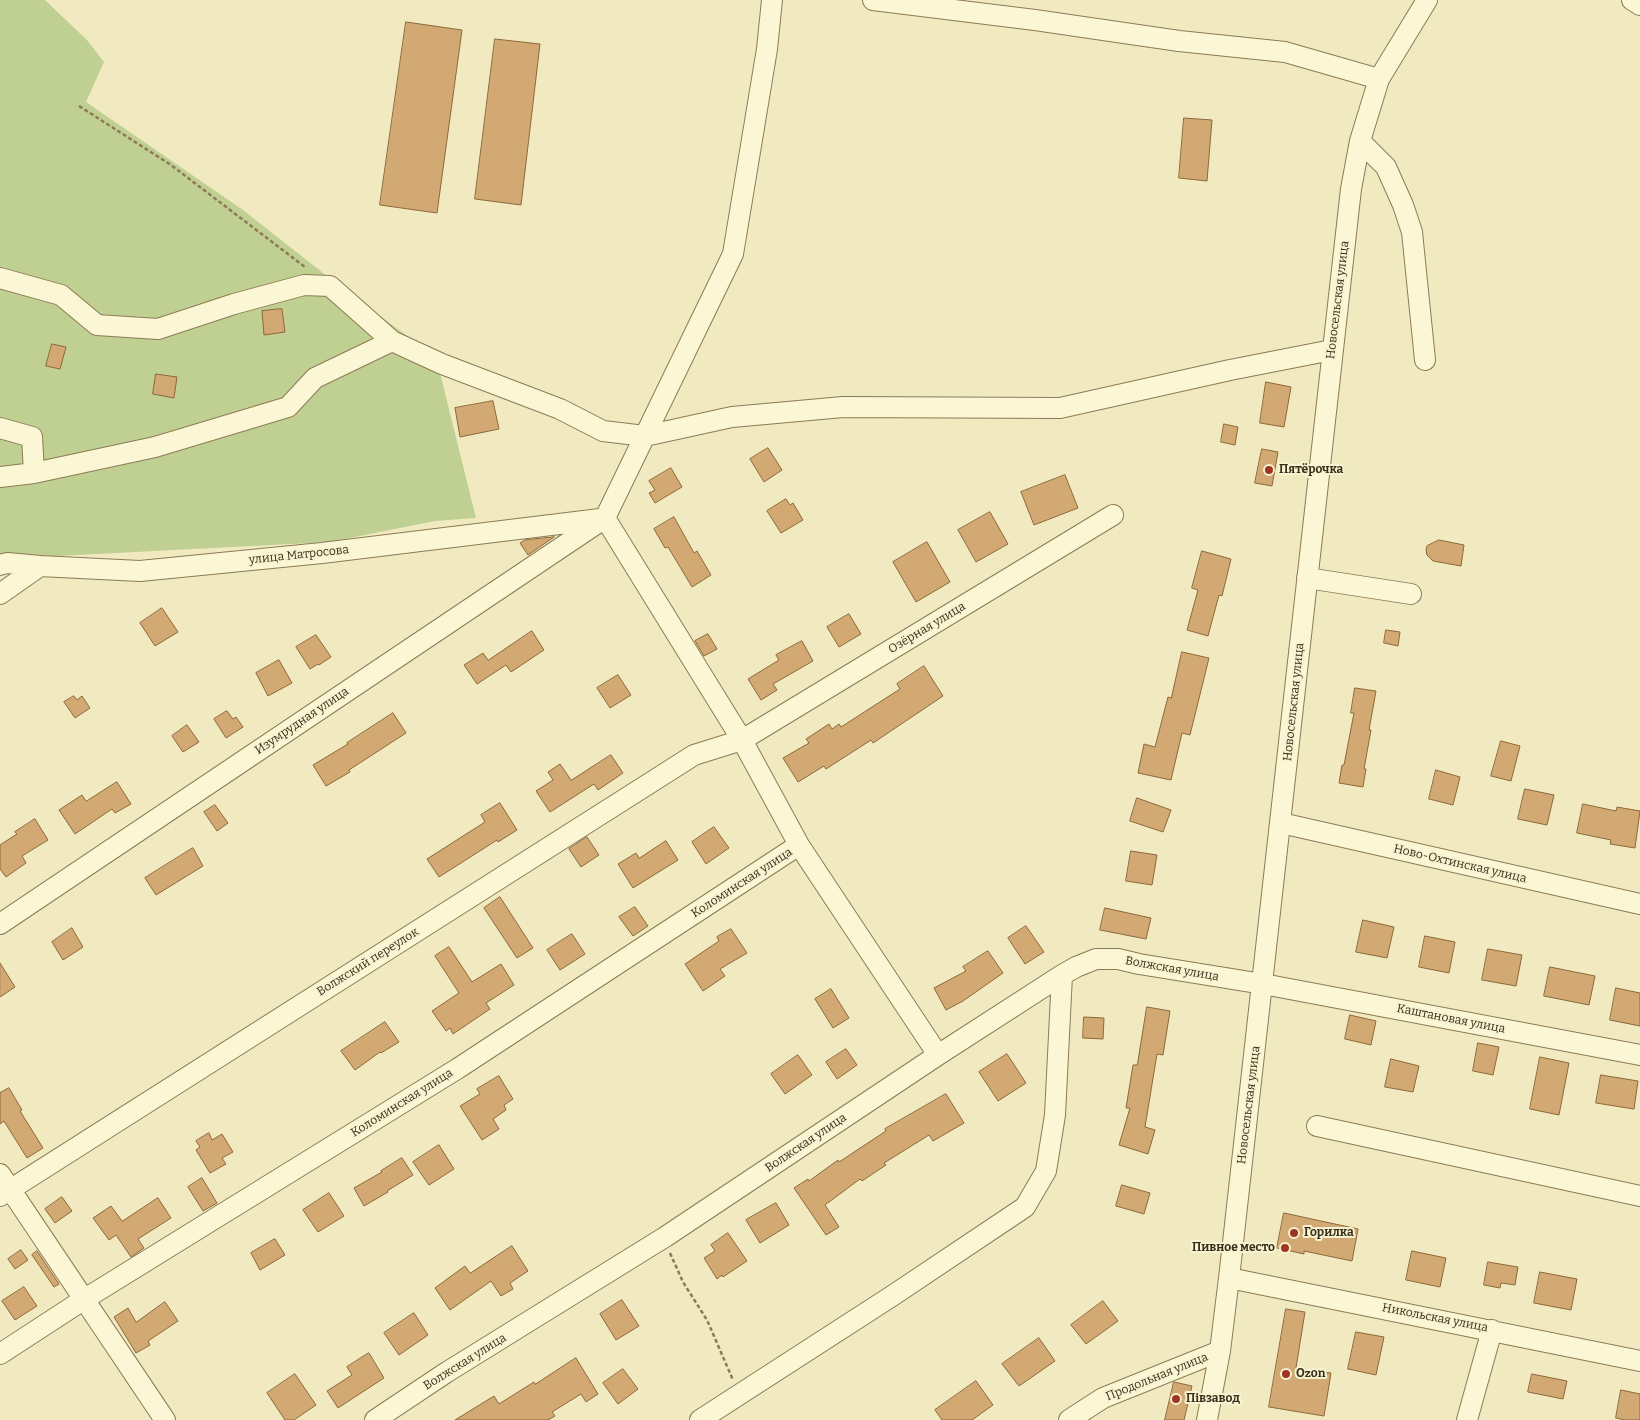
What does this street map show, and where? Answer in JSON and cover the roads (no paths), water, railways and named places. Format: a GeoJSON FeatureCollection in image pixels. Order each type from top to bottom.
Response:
{"type":"FeatureCollection","features":[{"type":"Feature","properties":{"kind":"street"},"geometry":{"type":"LineString","coordinates":[[772,0],[767,49],[733,254],[605,518],[742,740],[800,845],[938,1055]]}},
{"type":"Feature","properties":{"kind":"street"},"geometry":{"type":"LineString","coordinates":[[873,0],[1035,20],[1179,41],[1285,52],[1379,79]]}},
{"type":"Feature","properties":{"kind":"street","name":"Новосельская улица"},"geometry":{"type":"LineString","coordinates":[[1207,1420],[1220,1351],[1229,1278],[1332,350],[1352,189],[1360,141],[1379,79],[1427,0]]}},
{"type":"Feature","properties":{"kind":"street"},"geometry":{"type":"LineString","coordinates":[[1632,0],[1640,5]]}},
{"type":"Feature","properties":{"kind":"street"},"geometry":{"type":"LineString","coordinates":[[1360,141],[1386,167],[1412,232],[1425,360]]}},
{"type":"Feature","properties":{"kind":"street"},"geometry":{"type":"LineString","coordinates":[[0,278],[60,295],[98,325],[158,329],[234,304],[304,286],[330,286],[392,341],[442,364],[560,408],[603,431],[645,436],[732,417],[843,407],[1060,408],[1230,370],[1332,350]]}},
{"type":"Feature","properties":{"kind":"street"},"geometry":{"type":"LineString","coordinates":[[0,477],[34,473],[155,447],[288,407],[315,378],[392,341]]}},
{"type":"Feature","properties":{"kind":"street"},"geometry":{"type":"LineString","coordinates":[[0,428],[32,437],[34,473]]}},
{"type":"Feature","properties":{"kind":"street","name":"Озёрная улица"},"geometry":{"type":"LineString","coordinates":[[742,740],[1113,515]]}},
{"type":"Feature","properties":{"kind":"street","name":"улица Матросова"},"geometry":{"type":"LineString","coordinates":[[0,565],[7,563],[140,571],[322,553],[605,518]]}},
{"type":"Feature","properties":{"kind":"street","name":"Изумрудная улица"},"geometry":{"type":"LineString","coordinates":[[0,924],[605,518]]}},
{"type":"Feature","properties":{"kind":"street"},"geometry":{"type":"LineString","coordinates":[[0,594],[40,566]]}},
{"type":"Feature","properties":{"kind":"street"},"geometry":{"type":"LineString","coordinates":[[1307,578],[1411,594]]}},
{"type":"Feature","properties":{"kind":"street","name":"Волжский переулок"},"geometry":{"type":"LineString","coordinates":[[4,1186],[694,755],[742,740]]}},
{"type":"Feature","properties":{"kind":"street","name":"Ново-Охтинская улица"},"geometry":{"type":"LineString","coordinates":[[1281,823],[1640,904]]}},
{"type":"Feature","properties":{"kind":"street","name":"Коломинская улица"},"geometry":{"type":"LineString","coordinates":[[0,1354],[83,1300],[457,1069],[800,845]]}},
{"type":"Feature","properties":{"kind":"street","name":"Волжская улица"},"geometry":{"type":"LineString","coordinates":[[375,1420],[447,1372],[665,1237],[938,1055],[1076,967],[1096,960],[1118,959],[1262,984]]}},
{"type":"Feature","properties":{"kind":"street"},"geometry":{"type":"LineString","coordinates":[[700,1420],[892,1296],[1025,1207],[1046,1170],[1055,1115],[1062,975]]}},
{"type":"Feature","properties":{"kind":"street","name":"Каштановая улица"},"geometry":{"type":"LineString","coordinates":[[1262,984],[1640,1055]]}},
{"type":"Feature","properties":{"kind":"street"},"geometry":{"type":"LineString","coordinates":[[1317,1126],[1640,1196]]}},
{"type":"Feature","properties":{"kind":"street"},"geometry":{"type":"LineString","coordinates":[[4,1186],[165,1420]]}},
{"type":"Feature","properties":{"kind":"street","name":"Никольская улица"},"geometry":{"type":"LineString","coordinates":[[1229,1278],[1640,1361]]}},
{"type":"Feature","properties":{"kind":"street"},"geometry":{"type":"LineString","coordinates":[[1468,1420],[1492,1330]]}},
{"type":"Feature","properties":{"kind":"street","name":"Продольная улица"},"geometry":{"type":"LineString","coordinates":[[1069,1420],[1103,1398],[1220,1351]]}},
{"type":"Feature","properties":{"kind":"place","name":"Пятёрочка"},"geometry":{"type":"Point","coordinates":[1269,470]}},
{"type":"Feature","properties":{"kind":"place","name":"Горилка"},"geometry":{"type":"Point","coordinates":[1294,1233]}},
{"type":"Feature","properties":{"kind":"place","name":"Пивное место"},"geometry":{"type":"Point","coordinates":[1285,1248]}},
{"type":"Feature","properties":{"kind":"place","name":"Ozon"},"geometry":{"type":"Point","coordinates":[1286,1374]}},
{"type":"Feature","properties":{"kind":"place","name":"Пiвзавод"},"geometry":{"type":"Point","coordinates":[1176,1399]}}]}
